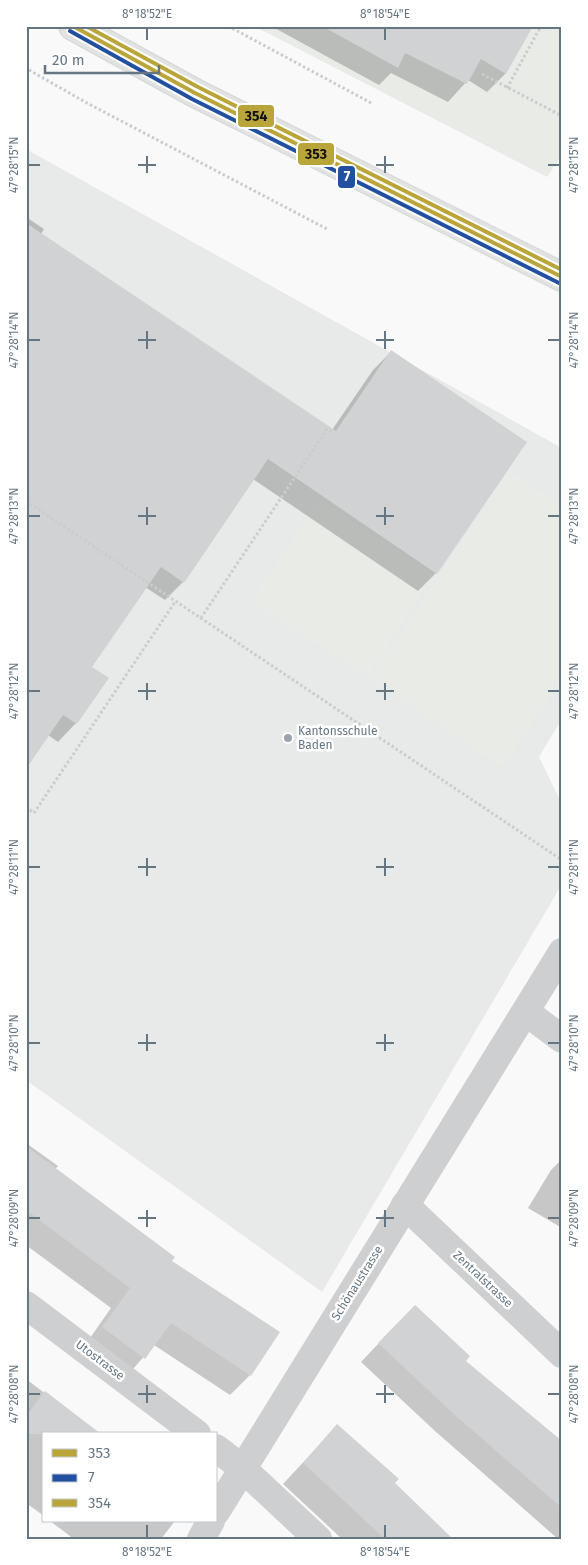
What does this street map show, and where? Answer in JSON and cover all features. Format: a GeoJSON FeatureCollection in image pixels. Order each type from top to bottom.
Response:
{"type":"FeatureCollection","features":[{"type":"Feature","properties":{"kind":"main road"},"geometry":{"type":"LineString","coordinates":[[73,26],[196,93],[562,277]]}},
{"type":"Feature","properties":{"kind":"street","name":"Schönaustrasse"},"geometry":{"type":"LineString","coordinates":[[218,1509],[562,952]]}},
{"type":"Feature","properties":{"kind":"street"},"geometry":{"type":"LineString","coordinates":[[526,1012],[562,1039]]}},
{"type":"Feature","properties":{"kind":"street","name":"Zentralstrasse"},"geometry":{"type":"LineString","coordinates":[[405,1205],[562,1354]]}},
{"type":"Feature","properties":{"kind":"street","name":"Utostrasse"},"geometry":{"type":"LineString","coordinates":[[26,1305],[194,1432]]}},
{"type":"Feature","properties":{"kind":"street"},"geometry":{"type":"LineString","coordinates":[[218,1450],[242,1468],[318,1539]]}},
{"type":"Feature","properties":{"kind":"street"},"geometry":{"type":"LineString","coordinates":[[201,1539],[210,1522]]}},
{"type":"Feature","properties":{"kind":"path"},"geometry":{"type":"LineString","coordinates":[[228,26],[372,104]]}},
{"type":"Feature","properties":{"kind":"path"},"geometry":{"type":"LineString","coordinates":[[507,88],[541,26]]}},
{"type":"Feature","properties":{"kind":"path"},"geometry":{"type":"LineString","coordinates":[[29,70],[87,104],[327,229]]}},
{"type":"Feature","properties":{"kind":"path"},"geometry":{"type":"LineString","coordinates":[[482,74],[562,116]]}},
{"type":"Feature","properties":{"kind":"path"},"geometry":{"type":"LineString","coordinates":[[201,618],[327,429],[334,434]]}},
{"type":"Feature","properties":{"kind":"path"},"geometry":{"type":"LineString","coordinates":[[26,501],[562,860]]}},
{"type":"Feature","properties":{"kind":"path"},"geometry":{"type":"LineString","coordinates":[[26,807],[34,813],[175,602]]}},
{"type":"Feature","properties":{"kind":"shaded area"},"geometry":{"type":"Polygon","coordinates":[[[254,26],[562,26],[562,155],[547,177],[254,26]]]}},
{"type":"Feature","properties":{"kind":"shaded area","name":"Kantonsschule Baden"},"geometry":{"type":"Polygon","coordinates":[[[26,149],[562,448],[562,719],[539,757],[562,804],[562,884],[322,1292],[26,1080],[26,149]]]}},
{"type":"Feature","properties":{"kind":"shaded area"},"geometry":{"type":"Polygon","coordinates":[[[509,471],[562,505],[562,678],[502,768],[370,679],[509,471]]]}},
{"type":"Feature","properties":{"kind":"shaded area"},"geometry":{"type":"Polygon","coordinates":[[[320,499],[434,574],[368,677],[250,602],[320,499]]]}},
{"type":"Feature","properties":{"kind":"building"},"geometry":{"type":"Polygon","coordinates":[[[322,26],[533,26],[506,74],[481,59],[467,84],[405,53],[398,68],[322,26]]]}},
{"type":"Feature","properties":{"kind":"building"},"geometry":{"type":"Polygon","coordinates":[[[26,223],[336,431],[391,350],[527,442],[437,574],[268,459],[184,583],[161,567],[92,667],[109,678],[77,724],[63,715],[26,769],[26,223]]]}},
{"type":"Feature","properties":{"kind":"building"},"geometry":{"type":"Polygon","coordinates":[[[26,1146],[175,1257],[172,1261],[280,1332],[251,1376],[171,1323],[145,1359],[102,1327],[130,1288],[26,1210],[26,1146]]]}},
{"type":"Feature","properties":{"kind":"building"},"geometry":{"type":"Polygon","coordinates":[[[415,1305],[470,1356],[466,1361],[562,1441],[562,1508],[457,1417],[378,1343],[415,1305]]]}},
{"type":"Feature","properties":{"kind":"building"},"geometry":{"type":"Polygon","coordinates":[[[45,1391],[98,1432],[42,1432],[42,1434],[26,1434],[26,1416],[45,1391]]]}},
{"type":"Feature","properties":{"kind":"building"},"geometry":{"type":"Polygon","coordinates":[[[337,1424],[399,1479],[395,1483],[453,1539],[385,1539],[303,1463],[337,1424]]]}},
{"type":"Feature","properties":{"kind":"transit line","name":"353"},"geometry":{"type":"LineString","coordinates":[[73,26],[195,93],[562,277]]}},
{"type":"Feature","properties":{"kind":"transit line","name":"354"},"geometry":{"type":"LineString","coordinates":[[86,26],[198,87],[562,270]]}},
{"type":"Feature","properties":{"kind":"transit line","name":"7"},"geometry":{"type":"LineString","coordinates":[[70,31],[192,99],[559,283]]}},
{"type":"Feature","properties":{"kind":"place","name":"Kantonsschule Baden"},"geometry":{"type":"Point","coordinates":[288,738]}}]}
